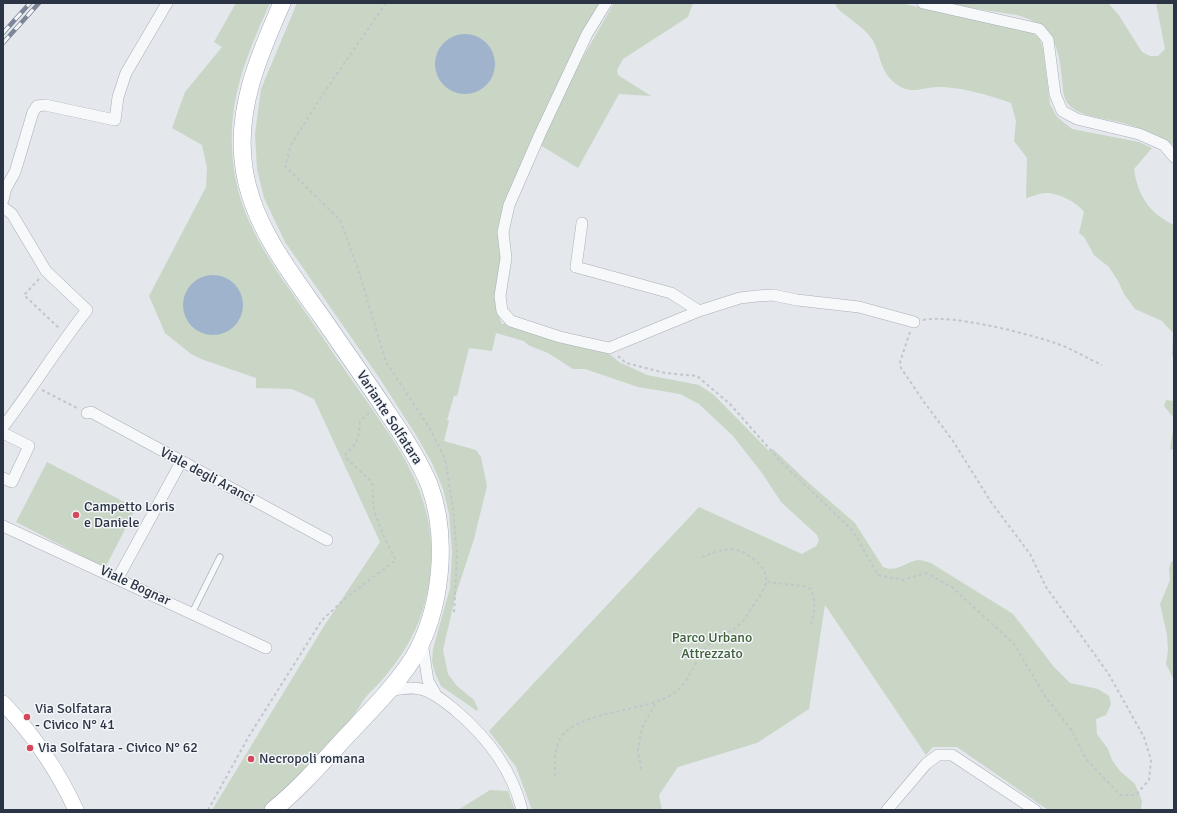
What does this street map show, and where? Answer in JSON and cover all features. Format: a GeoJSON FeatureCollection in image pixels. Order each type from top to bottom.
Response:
{"type":"FeatureCollection","features":[{"type":"Feature","properties":{"kind":"main road","name":"Variante Solfatara"},"geometry":{"type":"LineString","coordinates":[[273,810],[292,795],[388,691],[405,669],[422,641],[430,619],[438,587],[440,557],[440,531],[429,484],[403,436],[283,262],[258,218],[244,169],[242,121],[252,75],[282,3]]}},
{"type":"Feature","properties":{"kind":"main road"},"geometry":{"type":"LineString","coordinates":[[3,703],[21,722],[52,766],[66,788],[76,810]]}},
{"type":"Feature","properties":{"kind":"street"},"geometry":{"type":"LineString","coordinates":[[3,200],[4,187],[15,172],[33,112],[37,106],[44,105],[115,120],[118,97],[126,73],[167,3]]}},
{"type":"Feature","properties":{"kind":"street"},"geometry":{"type":"LineString","coordinates":[[606,3],[584,41],[540,134],[510,205],[503,232],[506,258],[500,296],[502,311],[511,321],[560,337],[610,348],[699,311],[740,298],[773,295],[796,300],[844,306],[860,306],[914,322]]}},
{"type":"Feature","properties":{"kind":"street"},"geometry":{"type":"LineString","coordinates":[[923,3],[1039,29],[1048,40],[1055,94],[1062,110],[1077,119],[1140,134],[1164,145],[1174,157]]}},
{"type":"Feature","properties":{"kind":"street"},"geometry":{"type":"LineString","coordinates":[[3,208],[12,214],[46,271],[86,310],[34,386],[3,427]]}},
{"type":"Feature","properties":{"kind":"street"},"geometry":{"type":"LineString","coordinates":[[582,223],[576,267],[671,293],[699,311]]}},
{"type":"Feature","properties":{"kind":"street","name":"Viale degli Aranci"},"geometry":{"type":"LineString","coordinates":[[87,413],[90,412],[327,540]]}},
{"type":"Feature","properties":{"kind":"street"},"geometry":{"type":"LineString","coordinates":[[3,432],[28,446],[12,482],[3,478]]}},
{"type":"Feature","properties":{"kind":"street"},"geometry":{"type":"LineString","coordinates":[[118,578],[181,462]]}},
{"type":"Feature","properties":{"kind":"street","name":"Viale Bognar"},"geometry":{"type":"LineString","coordinates":[[3,526],[118,578],[266,648]]}},
{"type":"Feature","properties":{"kind":"street"},"geometry":{"type":"LineString","coordinates":[[422,641],[425,685]]}},
{"type":"Feature","properties":{"kind":"street"},"geometry":{"type":"LineString","coordinates":[[405,669],[471,723],[493,748],[508,770],[522,810]]}},
{"type":"Feature","properties":{"kind":"street"},"geometry":{"type":"LineString","coordinates":[[388,691],[425,685]]}},
{"type":"Feature","properties":{"kind":"street"},"geometry":{"type":"LineString","coordinates":[[888,810],[926,764],[938,755],[952,755],[1035,810]]}},
{"type":"Feature","properties":{"kind":"lane"},"geometry":{"type":"LineString","coordinates":[[192,613],[220,557]]}},
{"type":"Feature","properties":{"kind":"path"},"geometry":{"type":"LineString","coordinates":[[386,3],[322,97],[291,146],[285,166],[340,220],[358,269],[386,362],[430,429],[445,459],[453,508],[457,555],[454,613]]}},
{"type":"Feature","properties":{"kind":"path"},"geometry":{"type":"LineString","coordinates":[[46,271],[24,295],[67,336]]}},
{"type":"Feature","properties":{"kind":"path"},"geometry":{"type":"LineString","coordinates":[[610,348],[626,363],[665,373],[697,376],[730,404],[782,463],[853,531],[878,575],[903,580],[926,573],[952,587],[990,620],[1014,644],[1045,696],[1072,731],[1086,759],[1120,795],[1136,796],[1150,780],[1151,760],[1144,737],[1108,673],[1046,587],[1030,554],[991,502],[953,442],[901,368],[900,362],[914,322],[933,318],[1022,333],[1056,343],[1102,366]]}},
{"type":"Feature","properties":{"kind":"path"},"geometry":{"type":"LineString","coordinates":[[34,386],[87,413]]}},
{"type":"Feature","properties":{"kind":"path"},"geometry":{"type":"LineString","coordinates":[[208,810],[249,736],[322,620],[347,596],[396,560],[384,537],[374,511],[372,482],[345,457],[346,453],[353,448],[359,439],[360,421],[374,409]]}},
{"type":"Feature","properties":{"kind":"path"},"geometry":{"type":"LineString","coordinates":[[555,776],[555,758],[559,742],[569,730],[594,717],[663,700],[679,689],[694,670],[707,646],[740,625],[765,590],[767,582],[766,571],[759,563],[744,551],[730,548],[702,557]]}},
{"type":"Feature","properties":{"kind":"path"},"geometry":{"type":"LineString","coordinates":[[767,582],[803,586],[811,589],[815,597],[815,610],[810,628]]}},
{"type":"Feature","properties":{"kind":"path"},"geometry":{"type":"LineString","coordinates":[[641,769],[638,750],[642,728],[656,702]]}},
{"type":"Feature","properties":{"kind":"green space"},"geometry":{"type":"Polygon","coordinates":[[[236,3],[270,3],[245,63],[239,83],[232,124],[234,169],[238,190],[244,209],[262,247],[284,282],[399,449],[415,479],[421,495],[426,511],[431,543],[430,578],[427,595],[416,627],[403,652],[382,680],[366,697],[341,733],[317,761],[264,810],[212,810],[324,626],[380,542],[314,399],[292,389],[256,388],[256,378],[201,359],[191,354],[165,333],[149,296],[206,187],[207,168],[202,145],[172,128],[185,92],[222,47],[214,42],[236,3]]]}},
{"type":"Feature","properties":{"kind":"green space","name":"Parco Urbano Attrezzato"},"geometry":{"type":"Polygon","coordinates":[[[297,3],[603,3],[504,207],[497,311],[502,324],[507,323],[606,351],[619,362],[647,375],[699,385],[714,395],[769,451],[773,449],[855,523],[883,567],[893,569],[918,560],[931,563],[1013,614],[1054,667],[1070,683],[1098,689],[1109,696],[1111,704],[1106,715],[1096,719],[1097,734],[1108,749],[1112,760],[1120,771],[1135,784],[1142,801],[1141,810],[1048,810],[957,747],[933,747],[926,755],[825,605],[809,709],[757,743],[678,767],[659,795],[662,810],[532,810],[516,767],[489,731],[699,507],[802,554],[816,546],[819,541],[817,535],[781,502],[762,473],[733,436],[699,404],[680,394],[638,387],[585,369],[573,369],[548,353],[528,345],[524,341],[496,333],[492,351],[469,348],[457,396],[454,396],[447,420],[449,421],[444,441],[476,450],[481,457],[487,486],[474,539],[456,594],[443,650],[448,674],[457,686],[474,700],[478,709],[477,711],[441,686],[435,673],[432,661],[433,649],[450,588],[452,552],[449,514],[443,489],[432,463],[416,435],[378,376],[285,242],[264,198],[257,169],[255,134],[261,89],[297,3]]]}},
{"type":"Feature","properties":{"kind":"green space"},"geometry":{"type":"Polygon","coordinates":[[[614,3],[693,3],[688,17],[623,59],[617,70],[618,75],[651,96],[619,94],[578,168],[540,145],[568,83],[614,3]]]}},
{"type":"Feature","properties":{"kind":"green space"},"geometry":{"type":"Polygon","coordinates":[[[835,3],[899,3],[1032,32],[1040,39],[1043,49],[1050,104],[1057,117],[1072,129],[1139,142],[1152,148],[1134,169],[1138,187],[1146,203],[1158,215],[1174,225],[1174,357],[1172,355],[1173,333],[1162,321],[1135,309],[1124,294],[1109,267],[1094,255],[1084,237],[1079,233],[1084,212],[1081,208],[1066,198],[1050,193],[1043,193],[1026,198],[1027,158],[1014,141],[1016,121],[1011,103],[967,90],[948,87],[934,87],[918,90],[902,88],[885,72],[873,40],[861,27],[838,9],[835,3]]]}},
{"type":"Feature","properties":{"kind":"green space"},"geometry":{"type":"Polygon","coordinates":[[[938,3],[1108,3],[1118,14],[1142,52],[1150,56],[1158,56],[1165,49],[1156,3],[1174,3],[1174,146],[1159,136],[1147,131],[1123,123],[1081,113],[1069,105],[1064,93],[1061,67],[1056,46],[1052,38],[1038,24],[1017,15],[938,3]]]}},
{"type":"Feature","properties":{"kind":"green space"},"geometry":{"type":"Polygon","coordinates":[[[1166,400],[1174,401],[1174,450],[1170,449],[1173,430],[1173,417],[1164,406],[1166,400]]]}},
{"type":"Feature","properties":{"kind":"green space","name":"Campetto Loris e Daniele"},"geometry":{"type":"Polygon","coordinates":[[[47,462],[136,508],[105,568],[16,522],[47,462]]]}},
{"type":"Feature","properties":{"kind":"green space"},"geometry":{"type":"Polygon","coordinates":[[[1174,560],[1174,680],[1166,664],[1168,651],[1167,635],[1160,604],[1170,580],[1169,568],[1171,562],[1174,560]]]}},
{"type":"Feature","properties":{"kind":"green space"},"geometry":{"type":"Polygon","coordinates":[[[490,790],[508,791],[515,810],[458,810],[490,790]]]}},
{"type":"Feature","properties":{"kind":"water"},"geometry":{"type":"Polygon","coordinates":[[[459,34],[471,34],[482,39],[490,47],[495,58],[493,76],[482,89],[471,94],[459,94],[448,89],[440,81],[435,70],[435,58],[440,47],[448,39],[459,34]]]}},
{"type":"Feature","properties":{"kind":"water"},"geometry":{"type":"Polygon","coordinates":[[[207,275],[219,275],[230,280],[238,288],[243,299],[241,317],[230,330],[219,335],[207,335],[196,330],[188,322],[183,311],[183,299],[188,288],[196,280],[207,275]]]}},
{"type":"Feature","properties":{"kind":"railway"},"geometry":{"type":"LineString","coordinates":[[3,33],[30,3]]}},
{"type":"Feature","properties":{"kind":"railway"},"geometry":{"type":"LineString","coordinates":[[3,43],[39,3]]}},
{"type":"Feature","properties":{"kind":"place","name":"Campetto Loris e Daniele"},"geometry":{"type":"Point","coordinates":[76,515]}},
{"type":"Feature","properties":{"kind":"place","name":"Via Solfatara - Civico N° 41"},"geometry":{"type":"Point","coordinates":[27,717]}},
{"type":"Feature","properties":{"kind":"place","name":"Via Solfatara - Civico N° 62"},"geometry":{"type":"Point","coordinates":[30,748]}},
{"type":"Feature","properties":{"kind":"place","name":"Necropoli romana"},"geometry":{"type":"Point","coordinates":[251,759]}}]}
